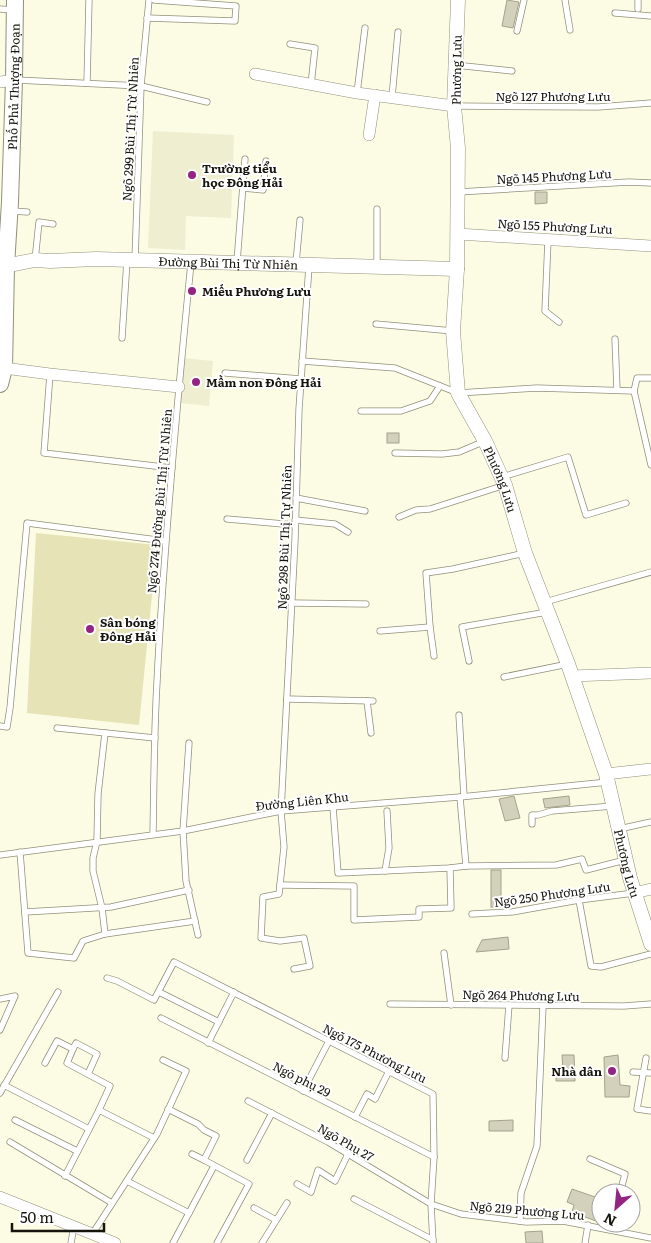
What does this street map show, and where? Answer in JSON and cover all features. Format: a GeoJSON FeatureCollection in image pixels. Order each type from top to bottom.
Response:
{"type":"FeatureCollection","features":[{"type":"Feature","properties":{"kind":"main road","name":"Phố Phủ Thượng Đoạn"},"geometry":{"type":"LineString","coordinates":[[0,384],[4,368],[3,266],[10,211],[7,81],[10,7]]}},
{"type":"Feature","properties":{"kind":"street","name":"Phương Lưu"},"geometry":{"type":"LineString","coordinates":[[458,0],[454,106],[458,148],[458,234],[452,331],[458,393],[485,441],[503,481],[525,553],[570,670],[607,778],[634,893],[647,922],[651,940]]}},
{"type":"Feature","properties":{"kind":"street"},"geometry":{"type":"LineString","coordinates":[[255,74],[357,93],[454,106]]}},
{"type":"Feature","properties":{"kind":"street"},"geometry":{"type":"LineString","coordinates":[[370,135],[375,95]]}},
{"type":"Feature","properties":{"kind":"street","name":"Ngõ 155 Phương Lưu"},"geometry":{"type":"LineString","coordinates":[[458,234],[651,246]]}},
{"type":"Feature","properties":{"kind":"street","name":"Đường Bùi Thị Từ Nhiên"},"geometry":{"type":"LineString","coordinates":[[3,266],[35,260],[131,260],[302,263],[457,269]]}},
{"type":"Feature","properties":{"kind":"street"},"geometry":{"type":"LineString","coordinates":[[4,368],[179,387]]}},
{"type":"Feature","properties":{"kind":"street"},"geometry":{"type":"LineString","coordinates":[[570,670],[651,673]]}},
{"type":"Feature","properties":{"kind":"street"},"geometry":{"type":"LineString","coordinates":[[607,778],[651,769]]}},
{"type":"Feature","properties":{"kind":"street"},"geometry":{"type":"LineString","coordinates":[[634,893],[651,889]]}},
{"type":"Feature","properties":{"kind":"street"},"geometry":{"type":"LineString","coordinates":[[0,1196],[115,1243]]}},
{"type":"Feature","properties":{"kind":"lane"},"geometry":{"type":"LineString","coordinates":[[87,83],[89,0]]}},
{"type":"Feature","properties":{"kind":"lane","name":"Ngõ 299 Bùi Thị Từ Nhiên"},"geometry":{"type":"LineString","coordinates":[[122,338],[131,260],[141,86],[149,0]]}},
{"type":"Feature","properties":{"kind":"lane"},"geometry":{"type":"LineString","coordinates":[[148,18],[235,21],[236,6],[154,0]]}},
{"type":"Feature","properties":{"kind":"lane"},"geometry":{"type":"LineString","coordinates":[[517,31],[524,0]]}},
{"type":"Feature","properties":{"kind":"lane"},"geometry":{"type":"LineString","coordinates":[[565,0],[570,30]]}},
{"type":"Feature","properties":{"kind":"lane"},"geometry":{"type":"LineString","coordinates":[[638,0],[638,9]]}},
{"type":"Feature","properties":{"kind":"lane"},"geometry":{"type":"LineString","coordinates":[[615,13],[651,16]]}},
{"type":"Feature","properties":{"kind":"lane"},"geometry":{"type":"LineString","coordinates":[[357,93],[365,28]]}},
{"type":"Feature","properties":{"kind":"lane"},"geometry":{"type":"LineString","coordinates":[[392,97],[398,32]]}},
{"type":"Feature","properties":{"kind":"lane"},"geometry":{"type":"LineString","coordinates":[[290,44],[316,48],[311,85]]}},
{"type":"Feature","properties":{"kind":"lane"},"geometry":{"type":"LineString","coordinates":[[455,65],[512,71]]}},
{"type":"Feature","properties":{"kind":"lane"},"geometry":{"type":"LineString","coordinates":[[7,81],[141,86],[207,102]]}},
{"type":"Feature","properties":{"kind":"lane","name":"Ngõ 127 Phương Lưu"},"geometry":{"type":"LineString","coordinates":[[454,106],[598,107],[651,103]]}},
{"type":"Feature","properties":{"kind":"lane"},"geometry":{"type":"LineString","coordinates":[[238,262],[245,159]]}},
{"type":"Feature","properties":{"kind":"lane"},"geometry":{"type":"LineString","coordinates":[[243,188],[263,190],[266,161]]}},
{"type":"Feature","properties":{"kind":"lane","name":"Ngõ 145 Phương Lưu"},"geometry":{"type":"LineString","coordinates":[[458,192],[620,182],[651,183]]}},
{"type":"Feature","properties":{"kind":"lane"},"geometry":{"type":"LineString","coordinates":[[377,209],[377,266]]}},
{"type":"Feature","properties":{"kind":"lane"},"geometry":{"type":"LineString","coordinates":[[10,211],[27,212]]}},
{"type":"Feature","properties":{"kind":"lane","name":"Ngõ 298 Bùi Thị Tự Nhiên"},"geometry":{"type":"LineString","coordinates":[[280,885],[284,847],[281,811],[302,361],[300,220]]}},
{"type":"Feature","properties":{"kind":"lane"},"geometry":{"type":"LineString","coordinates":[[35,260],[39,222],[53,224]]}},
{"type":"Feature","properties":{"kind":"lane"},"geometry":{"type":"LineString","coordinates":[[548,240],[545,311],[559,322]]}},
{"type":"Feature","properties":{"kind":"lane","name":"Ngõ 274 Đường Bùi Thị Từ Nhiên"},"geometry":{"type":"LineString","coordinates":[[154,834],[156,684],[165,542],[191,261]]}},
{"type":"Feature","properties":{"kind":"lane"},"geometry":{"type":"LineString","coordinates":[[376,324],[452,331]]}},
{"type":"Feature","properties":{"kind":"lane"},"geometry":{"type":"LineString","coordinates":[[616,339],[617,390]]}},
{"type":"Feature","properties":{"kind":"lane"},"geometry":{"type":"LineString","coordinates":[[302,361],[395,368],[458,393],[537,388],[634,391]]}},
{"type":"Feature","properties":{"kind":"lane"},"geometry":{"type":"LineString","coordinates":[[225,373],[301,379]]}},
{"type":"Feature","properties":{"kind":"lane"},"geometry":{"type":"LineString","coordinates":[[50,374],[44,453],[172,468]]}},
{"type":"Feature","properties":{"kind":"lane"},"geometry":{"type":"LineString","coordinates":[[651,378],[637,378],[634,391],[649,447],[651,465]]}},
{"type":"Feature","properties":{"kind":"lane"},"geometry":{"type":"LineString","coordinates":[[361,411],[401,411],[430,402],[440,386]]}},
{"type":"Feature","properties":{"kind":"lane"},"geometry":{"type":"LineString","coordinates":[[395,453],[442,454],[459,452],[485,441]]}},
{"type":"Feature","properties":{"kind":"lane"},"geometry":{"type":"LineString","coordinates":[[399,517],[416,510],[430,509],[568,457],[586,515],[626,503]]}},
{"type":"Feature","properties":{"kind":"lane"},"geometry":{"type":"LineString","coordinates":[[296,498],[365,511]]}},
{"type":"Feature","properties":{"kind":"lane"},"geometry":{"type":"LineString","coordinates":[[227,519],[335,524],[348,532]]}},
{"type":"Feature","properties":{"kind":"lane"},"geometry":{"type":"LineString","coordinates":[[0,726],[7,727],[10,708],[27,523],[165,542]]}},
{"type":"Feature","properties":{"kind":"lane"},"geometry":{"type":"LineString","coordinates":[[434,656],[426,573],[525,553]]}},
{"type":"Feature","properties":{"kind":"lane"},"geometry":{"type":"LineString","coordinates":[[469,661],[462,627],[545,608],[651,572]]}},
{"type":"Feature","properties":{"kind":"lane"},"geometry":{"type":"LineString","coordinates":[[291,603],[366,604]]}},
{"type":"Feature","properties":{"kind":"lane"},"geometry":{"type":"LineString","coordinates":[[380,630],[430,627]]}},
{"type":"Feature","properties":{"kind":"lane"},"geometry":{"type":"LineString","coordinates":[[504,677],[570,670]]}},
{"type":"Feature","properties":{"kind":"lane"},"geometry":{"type":"LineString","coordinates":[[286,699],[370,701],[371,733]]}},
{"type":"Feature","properties":{"kind":"lane"},"geometry":{"type":"LineString","coordinates":[[459,715],[466,866]]}},
{"type":"Feature","properties":{"kind":"lane"},"geometry":{"type":"LineString","coordinates":[[57,728],[155,738]]}},
{"type":"Feature","properties":{"kind":"lane"},"geometry":{"type":"LineString","coordinates":[[105,733],[98,794],[97,842],[93,858],[93,870],[102,908],[105,934]]}},
{"type":"Feature","properties":{"kind":"lane"},"geometry":{"type":"LineString","coordinates":[[189,743],[183,831],[186,882],[198,934]]}},
{"type":"Feature","properties":{"kind":"lane","name":"Đường Liên Khu"},"geometry":{"type":"LineString","coordinates":[[0,855],[183,831],[281,811],[462,797],[607,778]]}},
{"type":"Feature","properties":{"kind":"lane"},"geometry":{"type":"LineString","coordinates":[[532,824],[532,815],[552,811],[613,806]]}},
{"type":"Feature","properties":{"kind":"lane"},"geometry":{"type":"LineString","coordinates":[[333,807],[338,873],[466,866],[556,865],[582,859],[586,870],[626,860]]}},
{"type":"Feature","properties":{"kind":"lane"},"geometry":{"type":"LineString","coordinates":[[385,871],[389,848],[387,811]]}},
{"type":"Feature","properties":{"kind":"lane"},"geometry":{"type":"LineString","coordinates":[[619,830],[651,822]]}},
{"type":"Feature","properties":{"kind":"lane"},"geometry":{"type":"LineString","coordinates":[[20,852],[28,953],[74,958],[83,942],[105,934],[196,921]]}},
{"type":"Feature","properties":{"kind":"lane"},"geometry":{"type":"LineString","coordinates":[[294,969],[310,966],[304,938],[280,941],[261,938],[263,896],[279,894],[280,885],[354,886],[354,920],[419,917],[419,909],[451,908],[450,868]]}},
{"type":"Feature","properties":{"kind":"lane"},"geometry":{"type":"LineString","coordinates":[[25,912],[111,907],[189,890]]}},
{"type":"Feature","properties":{"kind":"lane","name":"Ngõ 250 Phương Lưu"},"geometry":{"type":"LineString","coordinates":[[472,914],[512,912],[579,900],[634,893]]}},
{"type":"Feature","properties":{"kind":"lane"},"geometry":{"type":"LineString","coordinates":[[579,900],[591,966],[601,967],[651,954]]}},
{"type":"Feature","properties":{"kind":"lane"},"geometry":{"type":"LineString","coordinates":[[444,954],[451,1005]]}},
{"type":"Feature","properties":{"kind":"lane","name":"Ngõ 175 Phương Lưu"},"geometry":{"type":"LineString","coordinates":[[159,992],[174,962],[432,1094],[434,1157],[433,1242]]}},
{"type":"Feature","properties":{"kind":"lane"},"geometry":{"type":"LineString","coordinates":[[107,978],[117,980],[154,1000],[159,992],[219,1022]]}},
{"type":"Feature","properties":{"kind":"lane"},"geometry":{"type":"LineString","coordinates":[[0,1093],[58,992]]}},
{"type":"Feature","properties":{"kind":"lane"},"geometry":{"type":"LineString","coordinates":[[208,1043],[234,992]]}},
{"type":"Feature","properties":{"kind":"lane"},"geometry":{"type":"LineString","coordinates":[[0,999],[16,996],[0,1030]]}},
{"type":"Feature","properties":{"kind":"lane","name":"Ngõ 264 Phương Lưu"},"geometry":{"type":"LineString","coordinates":[[390,1004],[543,1006],[651,1004]]}},
{"type":"Feature","properties":{"kind":"lane"},"geometry":{"type":"LineString","coordinates":[[504,1058],[509,1005]]}},
{"type":"Feature","properties":{"kind":"lane"},"geometry":{"type":"LineString","coordinates":[[520,1221],[521,1193],[537,1146],[543,1006]]}},
{"type":"Feature","properties":{"kind":"lane","name":"Ngõ phụ 29"},"geometry":{"type":"LineString","coordinates":[[161,1018],[434,1157]]}},
{"type":"Feature","properties":{"kind":"lane"},"geometry":{"type":"LineString","coordinates":[[45,1063],[57,1041],[73,1049]]}},
{"type":"Feature","properties":{"kind":"lane"},"geometry":{"type":"LineString","coordinates":[[303,1091],[329,1041]]}},
{"type":"Feature","properties":{"kind":"lane"},"geometry":{"type":"LineString","coordinates":[[65,1176],[110,1086],[67,1063],[76,1043],[97,1054],[88,1074]]}},
{"type":"Feature","properties":{"kind":"lane"},"geometry":{"type":"LineString","coordinates":[[646,1058],[637,1109],[651,1111]]}},
{"type":"Feature","properties":{"kind":"lane"},"geometry":{"type":"LineString","coordinates":[[93,1233],[154,1138],[186,1071],[163,1060]]}},
{"type":"Feature","properties":{"kind":"lane"},"geometry":{"type":"LineString","coordinates":[[355,1117],[367,1094],[375,1099],[389,1071]]}},
{"type":"Feature","properties":{"kind":"lane"},"geometry":{"type":"LineString","coordinates":[[633,1072],[651,1073]]}},
{"type":"Feature","properties":{"kind":"lane"},"geometry":{"type":"LineString","coordinates":[[4,1085],[89,1129]]}},
{"type":"Feature","properties":{"kind":"lane","name":"Ngõ Phụ 27"},"geometry":{"type":"LineString","coordinates":[[248,1101],[348,1154],[432,1204]]}},
{"type":"Feature","properties":{"kind":"lane"},"geometry":{"type":"LineString","coordinates":[[168,1109],[198,1124],[204,1130],[216,1136],[204,1160]]}},
{"type":"Feature","properties":{"kind":"lane"},"geometry":{"type":"LineString","coordinates":[[98,1110],[154,1138]]}},
{"type":"Feature","properties":{"kind":"lane"},"geometry":{"type":"LineString","coordinates":[[248,1160],[272,1113]]}},
{"type":"Feature","properties":{"kind":"lane"},"geometry":{"type":"LineString","coordinates":[[15,1120],[78,1151]]}},
{"type":"Feature","properties":{"kind":"lane"},"geometry":{"type":"LineString","coordinates":[[10,1142],[112,1204]]}},
{"type":"Feature","properties":{"kind":"lane"},"geometry":{"type":"LineString","coordinates":[[192,1154],[249,1184],[217,1243]]}},
{"type":"Feature","properties":{"kind":"lane"},"geometry":{"type":"LineString","coordinates":[[296,1184],[310,1192],[318,1170],[335,1181],[348,1154]]}},
{"type":"Feature","properties":{"kind":"lane"},"geometry":{"type":"LineString","coordinates":[[590,1160],[625,1174],[623,1183]]}},
{"type":"Feature","properties":{"kind":"lane"},"geometry":{"type":"LineString","coordinates":[[173,1243],[214,1166]]}},
{"type":"Feature","properties":{"kind":"lane"},"geometry":{"type":"LineString","coordinates":[[127,1181],[189,1213]]}},
{"type":"Feature","properties":{"kind":"lane"},"geometry":{"type":"LineString","coordinates":[[354,1198],[433,1242]]}},
{"type":"Feature","properties":{"kind":"lane"},"geometry":{"type":"LineString","coordinates":[[262,1243],[287,1203]]}},
{"type":"Feature","properties":{"kind":"lane","name":"Ngõ 219 Phương Lưu"},"geometry":{"type":"LineString","coordinates":[[432,1204],[461,1214],[520,1221],[562,1221],[591,1225]]}},
{"type":"Feature","properties":{"kind":"lane"},"geometry":{"type":"LineString","coordinates":[[254,1208],[276,1220]]}},
{"type":"Feature","properties":{"kind":"lane"},"geometry":{"type":"LineString","coordinates":[[585,1243],[588,1225]]}},
{"type":"Feature","properties":{"kind":"lane"},"geometry":{"type":"LineString","coordinates":[[72,1243],[74,1226]]}},
{"type":"Feature","properties":{"kind":"lane","name":"Ngõ 219 Phương Lưu"},"geometry":{"type":"LineString","coordinates":[[634,1233],[651,1238]]}},
{"type":"Feature","properties":{"kind":"shaded area","name":"Trường tiểu học Đông Hải"},"geometry":{"type":"Polygon","coordinates":[[[153,131],[234,135],[231,218],[186,216],[185,250],[148,248],[153,131]]]}},
{"type":"Feature","properties":{"kind":"shaded area","name":"Mầm non Đông Hải"},"geometry":{"type":"Polygon","coordinates":[[[183,358],[213,361],[209,406],[180,403],[183,358]]]}},
{"type":"Feature","properties":{"kind":"shaded area","name":"Sân bóng Đông Hải"},"geometry":{"type":"Polygon","coordinates":[[[36,533],[157,545],[139,725],[27,713],[36,533]]]}},
{"type":"Feature","properties":{"kind":"building"},"geometry":{"type":"Polygon","coordinates":[[[507,0],[519,2],[513,28],[502,26],[507,0]]]}},
{"type":"Feature","properties":{"kind":"building"},"geometry":{"type":"Polygon","coordinates":[[[535,192],[547,192],[547,203],[535,204],[535,192]]]}},
{"type":"Feature","properties":{"kind":"building"},"geometry":{"type":"Polygon","coordinates":[[[387,433],[399,433],[399,443],[387,443],[387,433]]]}},
{"type":"Feature","properties":{"kind":"building"},"geometry":{"type":"Polygon","coordinates":[[[514,796],[520,818],[505,821],[499,799],[514,796]]]}},
{"type":"Feature","properties":{"kind":"building"},"geometry":{"type":"Polygon","coordinates":[[[569,796],[570,805],[545,808],[543,799],[569,796]]]}},
{"type":"Feature","properties":{"kind":"building"},"geometry":{"type":"Polygon","coordinates":[[[491,870],[501,870],[501,907],[491,907],[491,870]]]}},
{"type":"Feature","properties":{"kind":"building"},"geometry":{"type":"Polygon","coordinates":[[[508,937],[509,949],[476,952],[482,940],[508,937]]]}},
{"type":"Feature","properties":{"kind":"building","name":"Nhà dân"},"geometry":{"type":"Polygon","coordinates":[[[562,1055],[574,1055],[575,1081],[556,1081],[556,1071],[563,1071],[562,1055]]]}},
{"type":"Feature","properties":{"kind":"building","name":"Nhà dân"},"geometry":{"type":"Polygon","coordinates":[[[618,1055],[620,1085],[630,1086],[629,1097],[605,1097],[604,1057],[618,1055]]]}},
{"type":"Feature","properties":{"kind":"building"},"geometry":{"type":"Polygon","coordinates":[[[513,1120],[513,1131],[489,1131],[489,1121],[513,1120]]]}},
{"type":"Feature","properties":{"kind":"building"},"geometry":{"type":"Polygon","coordinates":[[[572,1189],[591,1196],[591,1219],[572,1212],[574,1205],[567,1202],[572,1189]]]}},
{"type":"Feature","properties":{"kind":"building"},"geometry":{"type":"Polygon","coordinates":[[[542,1231],[543,1243],[526,1243],[525,1232],[542,1231]]]}},
{"type":"Feature","properties":{"kind":"place","name":"Trường tiểu học Đông Hải"},"geometry":{"type":"Point","coordinates":[192,175]}},
{"type":"Feature","properties":{"kind":"place","name":"Miếu Phương Lưu"},"geometry":{"type":"Point","coordinates":[192,291]}},
{"type":"Feature","properties":{"kind":"place","name":"Mầm non Đông Hải"},"geometry":{"type":"Point","coordinates":[196,382]}},
{"type":"Feature","properties":{"kind":"place","name":"Sân bóng Đông Hải"},"geometry":{"type":"Point","coordinates":[90,629]}},
{"type":"Feature","properties":{"kind":"place","name":"Nhà dân"},"geometry":{"type":"Point","coordinates":[612,1071]}}]}
